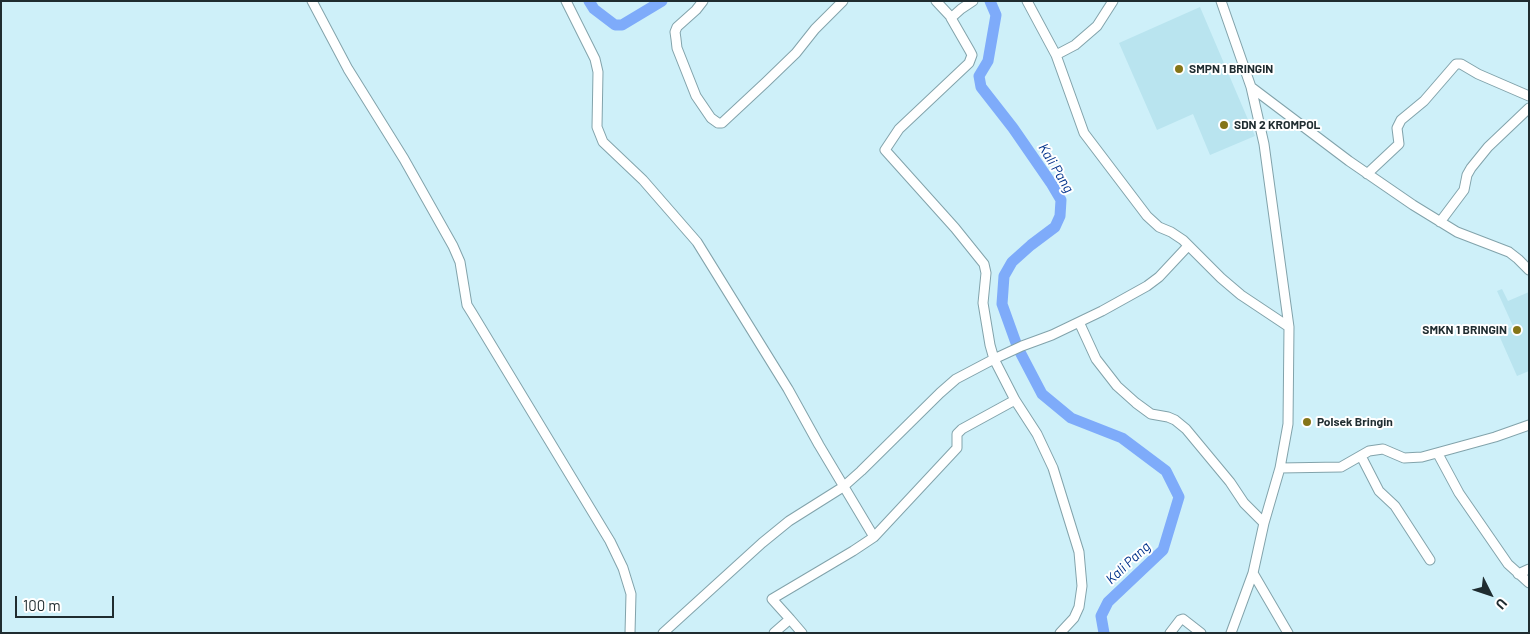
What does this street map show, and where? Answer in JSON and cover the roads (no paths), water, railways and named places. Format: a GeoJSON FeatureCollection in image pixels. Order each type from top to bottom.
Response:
{"type":"FeatureCollection","features":[{"type":"Feature","properties":{"kind":"street"},"geometry":{"type":"LineString","coordinates":[[312,1],[348,69],[404,159],[453,246],[460,262],[467,305],[610,541],[631,594],[630,633]]}},
{"type":"Feature","properties":{"kind":"street"},"geometry":{"type":"LineString","coordinates":[[566,1],[594,59],[598,72],[597,127],[603,142],[643,180],[697,242],[788,389],[843,487],[874,537]]}},
{"type":"Feature","properties":{"kind":"street"},"geometry":{"type":"LineString","coordinates":[[703,1],[677,27],[675,32],[677,48],[696,96],[711,118],[718,123],[722,123],[796,53],[815,29],[843,1]]}},
{"type":"Feature","properties":{"kind":"street"},"geometry":{"type":"LineString","coordinates":[[936,1],[951,17],[972,55],[969,63],[899,129],[885,150],[955,228],[984,264],[986,273],[983,303],[986,327],[994,359],[1015,400],[1037,434],[1053,468],[1079,552],[1082,586],[1079,607],[1074,618],[1060,633]]}},
{"type":"Feature","properties":{"kind":"street"},"geometry":{"type":"LineString","coordinates":[[951,17],[973,1]]}},
{"type":"Feature","properties":{"kind":"street"},"geometry":{"type":"LineString","coordinates":[[1027,1],[1056,55],[1078,120],[1094,149],[1123,182],[1154,223],[1177,235],[1241,294],[1289,327]]}},
{"type":"Feature","properties":{"kind":"street"},"geometry":{"type":"LineString","coordinates":[[1056,55],[1075,45],[1097,26],[1113,1]]}},
{"type":"Feature","properties":{"kind":"street"},"geometry":{"type":"LineString","coordinates":[[1221,1],[1251,86],[1264,144],[1289,327],[1288,424],[1280,468],[1264,523],[1253,574],[1231,633]]}},
{"type":"Feature","properties":{"kind":"street"},"geometry":{"type":"LineString","coordinates":[[1367,174],[1397,147],[1399,140],[1397,128],[1401,120],[1424,101],[1456,64],[1462,64],[1478,74],[1529,96]]}},
{"type":"Feature","properties":{"kind":"street"},"geometry":{"type":"LineString","coordinates":[[1251,86],[1367,174],[1440,222],[1457,232],[1509,252],[1527,265]]}},
{"type":"Feature","properties":{"kind":"street"},"geometry":{"type":"LineString","coordinates":[[1440,222],[1464,190],[1467,175],[1471,168],[1488,147],[1529,108]]}},
{"type":"Feature","properties":{"kind":"street"},"geometry":{"type":"LineString","coordinates":[[663,633],[769,537],[789,521],[843,487],[956,379],[994,359],[1080,322],[1147,286],[1159,277],[1188,246]]}},
{"type":"Feature","properties":{"kind":"street"},"geometry":{"type":"LineString","coordinates":[[1080,322],[1096,359],[1117,386],[1151,414],[1168,417],[1186,429],[1230,482],[1244,504],[1264,523]]}},
{"type":"Feature","properties":{"kind":"street"},"geometry":{"type":"LineString","coordinates":[[802,633],[772,599],[853,552],[874,537],[957,448],[957,434],[962,429],[1015,400]]}},
{"type":"Feature","properties":{"kind":"street"},"geometry":{"type":"LineString","coordinates":[[1280,468],[1341,467],[1369,451],[1383,449],[1404,458],[1422,457],[1495,438],[1529,425]]}},
{"type":"Feature","properties":{"kind":"street"},"geometry":{"type":"LineString","coordinates":[[1438,454],[1458,493],[1508,564],[1529,582]]}},
{"type":"Feature","properties":{"kind":"street"},"geometry":{"type":"LineString","coordinates":[[1361,456],[1379,491],[1395,506],[1430,560]]}},
{"type":"Feature","properties":{"kind":"street"},"geometry":{"type":"LineString","coordinates":[[1518,574],[1529,569]]}},
{"type":"Feature","properties":{"kind":"street"},"geometry":{"type":"LineString","coordinates":[[1253,574],[1288,633]]}},
{"type":"Feature","properties":{"kind":"street"},"geometry":{"type":"LineString","coordinates":[[774,633],[790,619]]}},
{"type":"Feature","properties":{"kind":"street"},"geometry":{"type":"LineString","coordinates":[[1170,633],[1180,620],[1183,619],[1201,633]]}},
{"type":"Feature","properties":{"kind":"waterway","name":"Kali Pang"},"geometry":{"type":"LineString","coordinates":[[589,1],[594,9],[615,25],[622,25],[662,1]]}},
{"type":"Feature","properties":{"kind":"waterway","name":"Kali Pang"},"geometry":{"type":"LineString","coordinates":[[990,1],[996,15],[988,61],[979,76],[981,87],[1013,128],[1061,200],[1060,216],[1055,227],[1012,262],[1004,276],[1002,304],[1016,343]]}},
{"type":"Feature","properties":{"kind":"waterway","name":"Kali Pang"},"geometry":{"type":"LineString","coordinates":[[1020,352],[1042,394],[1071,418],[1122,438],[1166,471],[1179,497],[1163,550],[1108,602],[1101,616],[1104,633]]}},
{"type":"Feature","properties":{"kind":"place","name":"SMPN 1 BRINGIN"},"geometry":{"type":"Point","coordinates":[1179,69]}},
{"type":"Feature","properties":{"kind":"place","name":"SDN 2 KROMPOL"},"geometry":{"type":"Point","coordinates":[1224,125]}},
{"type":"Feature","properties":{"kind":"place","name":"SMKN 1 BRINGIN"},"geometry":{"type":"Point","coordinates":[1517,330]}},
{"type":"Feature","properties":{"kind":"place","name":"Polsek Bringin"},"geometry":{"type":"Point","coordinates":[1307,422]}}]}
